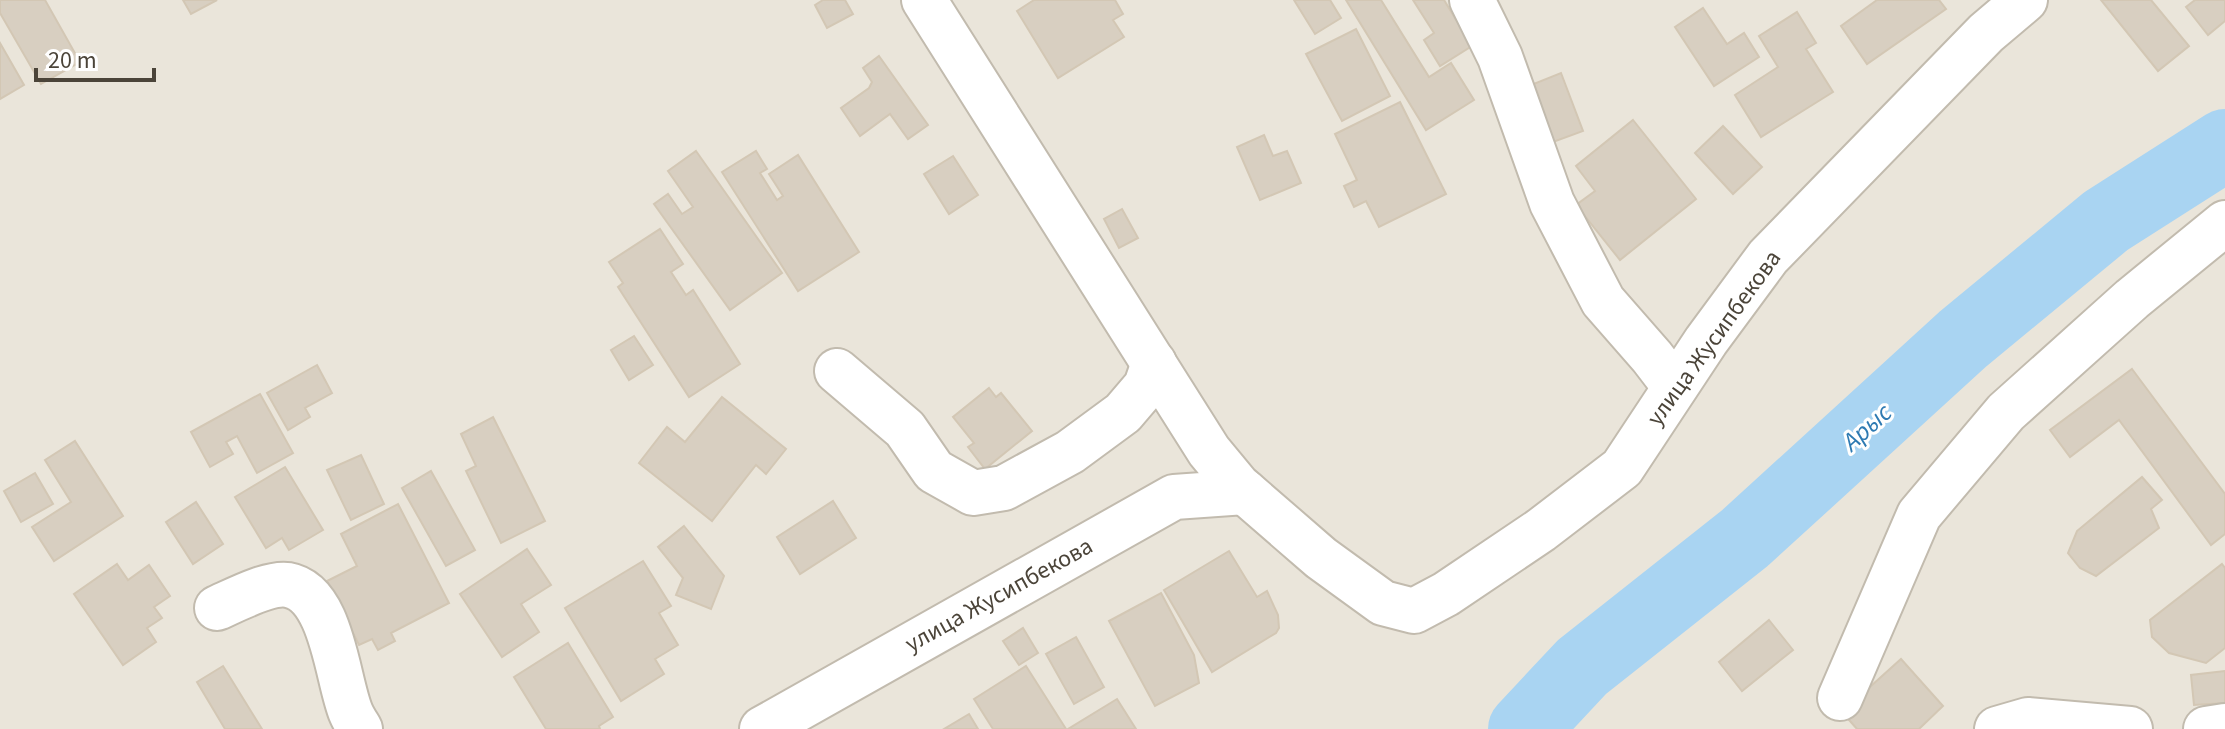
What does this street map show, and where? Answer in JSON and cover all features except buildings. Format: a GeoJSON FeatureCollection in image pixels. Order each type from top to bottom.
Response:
{"type":"FeatureCollection","features":[{"type":"Feature","properties":{"kind":"street"},"geometry":{"type":"LineString","coordinates":[[924,0],[1203,442],[1245,492]]}},
{"type":"Feature","properties":{"kind":"street"},"geometry":{"type":"LineString","coordinates":[[1472,0],[1500,57],[1552,203],[1603,301],[1675,387]]}},
{"type":"Feature","properties":{"kind":"street","name":"улица Жусипбекова"},"geometry":{"type":"LineString","coordinates":[[762,729],[1174,497],[1245,492],[1321,558],[1383,603],[1414,611],[1446,594],[1541,530],[1622,468],[1675,387],[1768,257],[1986,33],[2025,0]]}},
{"type":"Feature","properties":{"kind":"street"},"geometry":{"type":"LineString","coordinates":[[1840,698],[1919,515],[2006,412],[2132,299],[2225,223]]}},
{"type":"Feature","properties":{"kind":"street"},"geometry":{"type":"LineString","coordinates":[[837,371],[905,429],[934,471],[973,493],[1004,488],[1070,452],[1123,413],[1146,386],[1154,363]]}},
{"type":"Feature","properties":{"kind":"street"},"geometry":{"type":"LineString","coordinates":[[1174,497],[1203,442]]}},
{"type":"Feature","properties":{"kind":"street"},"geometry":{"type":"LineString","coordinates":[[217,608],[256,591],[286,584],[305,592],[323,618],[336,653],[350,712],[360,729]]}},
{"type":"Feature","properties":{"kind":"street"},"geometry":{"type":"LineString","coordinates":[[1997,729],[2028,720],[2130,729]]}},
{"type":"Feature","properties":{"kind":"street"},"geometry":{"type":"LineString","coordinates":[[2206,729],[2225,726]]}},
{"type":"Feature","properties":{"kind":"shaded area"},"geometry":{"type":"Polygon","coordinates":[[[0,0],[2225,0],[2225,729],[0,729],[0,0]]]}},
{"type":"Feature","properties":{"kind":"waterway","name":"Арыс"},"geometry":{"type":"LineString","coordinates":[[1524,729],[1582,667],[1745,538],[1963,339],[2106,221],[2225,145]]}}]}
